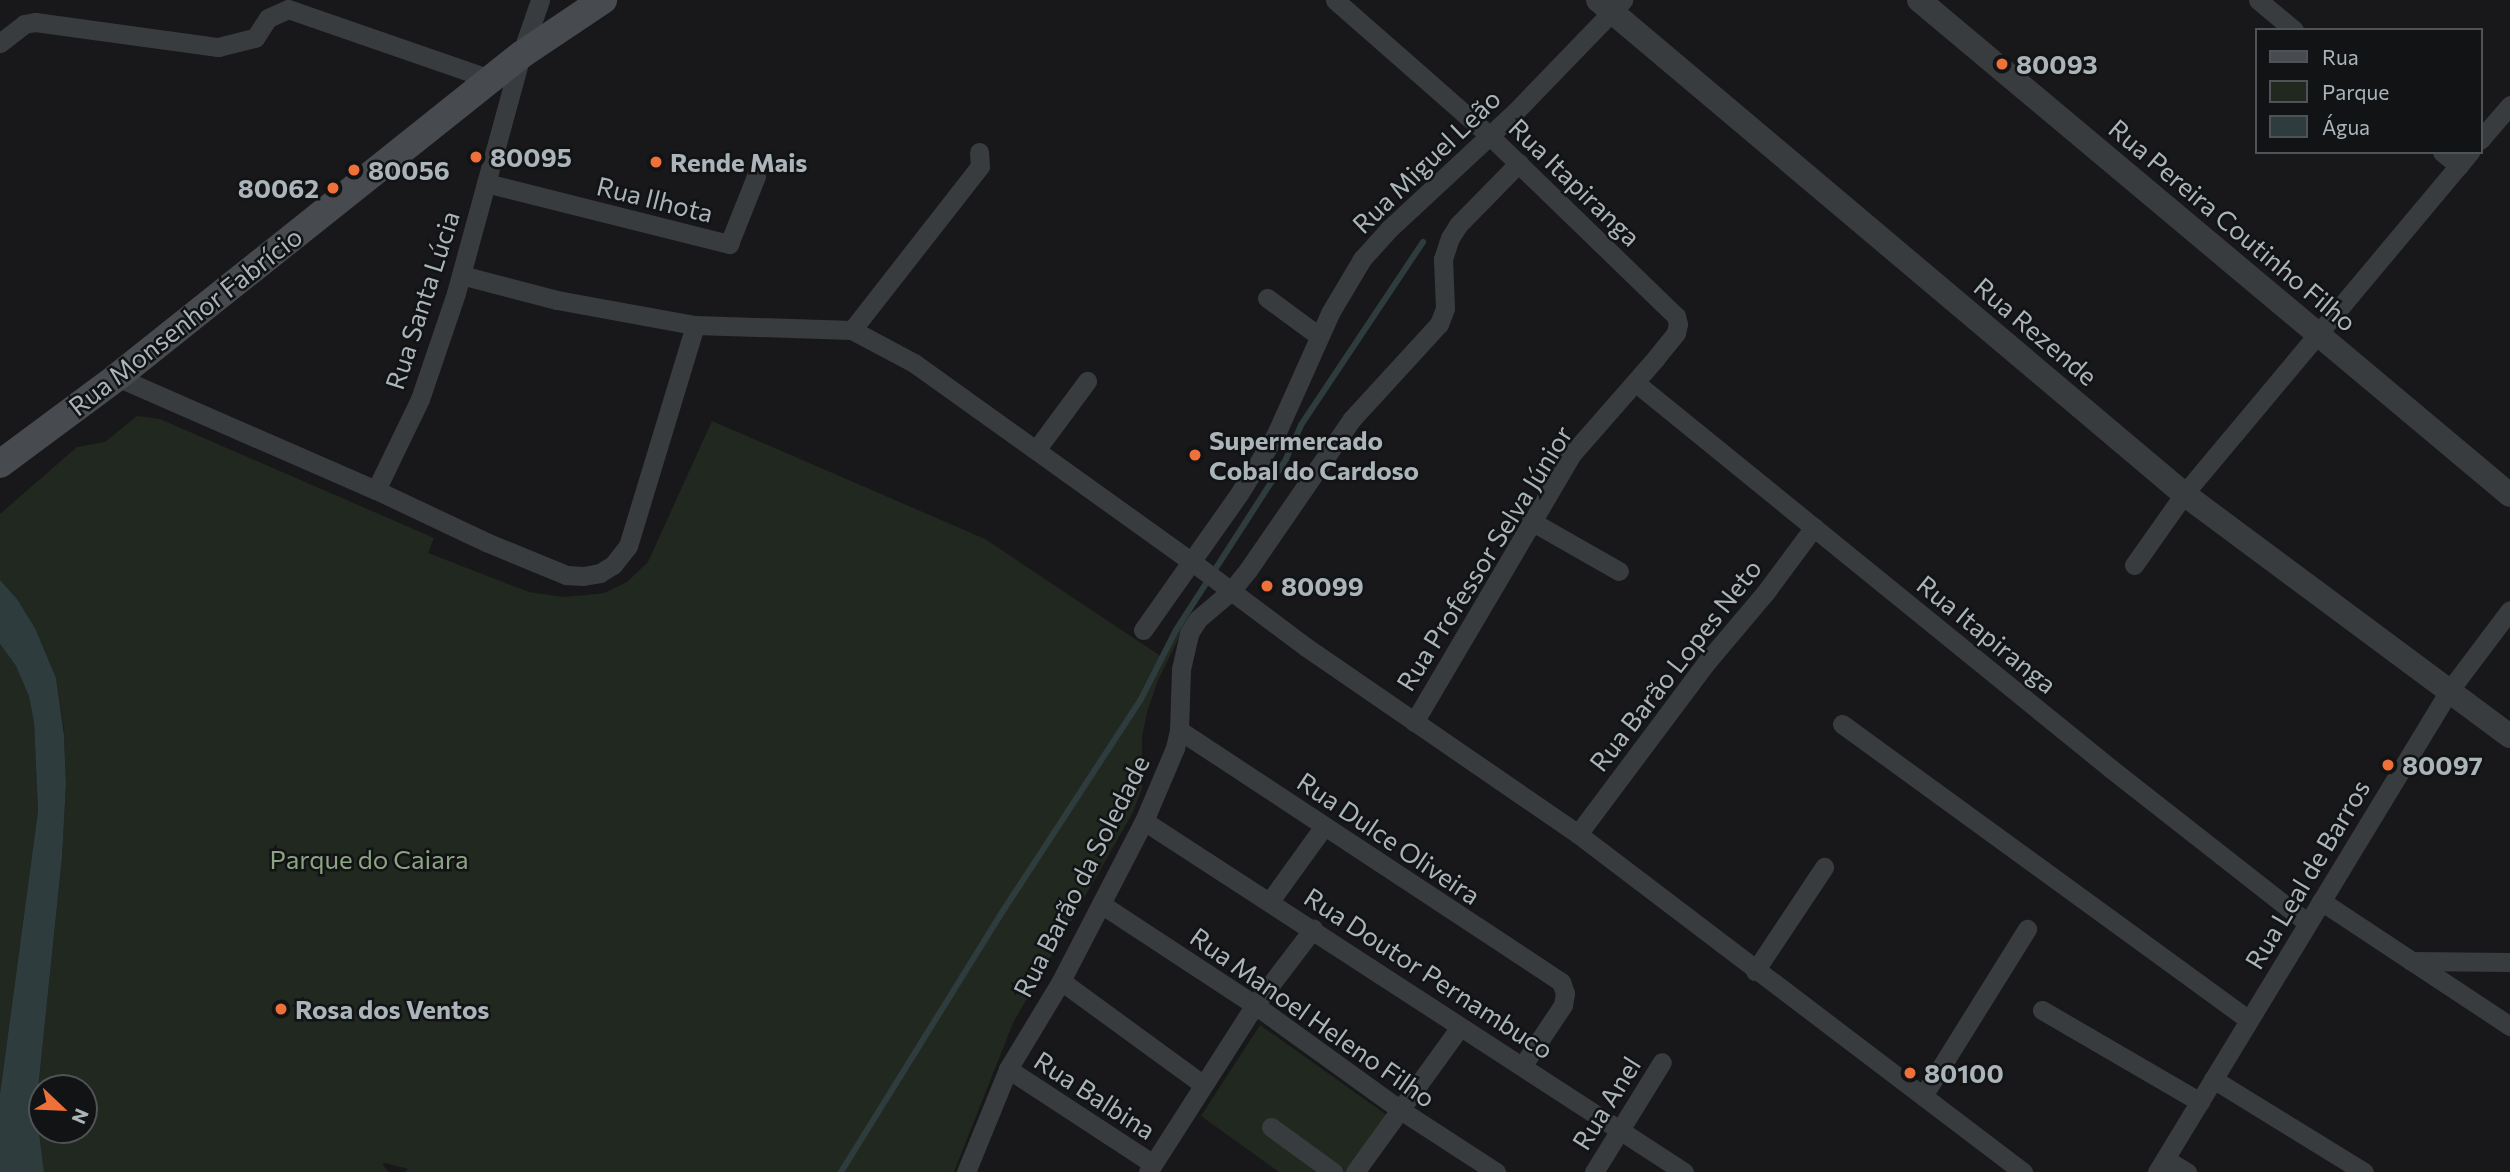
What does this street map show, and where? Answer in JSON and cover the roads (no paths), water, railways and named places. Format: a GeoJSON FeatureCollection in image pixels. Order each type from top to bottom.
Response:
{"type":"FeatureCollection","features":[{"type":"Feature","properties":{"kind":"main road","name":"Rua Monsenhor Fabrício"},"geometry":{"type":"LineString","coordinates":[[0,464],[117,377],[521,55],[603,0]]}},
{"type":"Feature","properties":{"kind":"street","name":"Rua Santa Lúcia"},"geometry":{"type":"LineString","coordinates":[[376,490],[420,399],[461,275],[521,55],[540,0]]}},
{"type":"Feature","properties":{"kind":"street","name":"Rua Itapiranga"},"geometry":{"type":"LineString","coordinates":[[1335,0],[1519,163],[1676,316],[1678,324]]}},
{"type":"Feature","properties":{"kind":"street","name":"Rua Pereira Coutinho Filho"},"geometry":{"type":"LineString","coordinates":[[1919,0],[2510,495]]}},
{"type":"Feature","properties":{"kind":"street"},"geometry":{"type":"LineString","coordinates":[[2258,0],[2292,28]]}},
{"type":"Feature","properties":{"kind":"street","name":"Rua Miguel Leão"},"geometry":{"type":"LineString","coordinates":[[1143,630],[1195,564],[1276,434],[1319,336],[1362,260],[1389,229],[1490,136],[1611,4]]}},
{"type":"Feature","properties":{"kind":"street","name":"Rua Rezende"},"geometry":{"type":"LineString","coordinates":[[1611,4],[2184,494],[2510,736]]}},
{"type":"Feature","properties":{"kind":"street"},"geometry":{"type":"LineString","coordinates":[[0,43],[24,24],[35,22],[218,47],[255,38],[268,18],[288,9],[490,79]]}},
{"type":"Feature","properties":{"kind":"street"},"geometry":{"type":"LineString","coordinates":[[2482,138],[2510,105]]}},
{"type":"Feature","properties":{"kind":"street"},"geometry":{"type":"LineString","coordinates":[[852,330],[980,166],[979,152]]}},
{"type":"Feature","properties":{"kind":"street"},"geometry":{"type":"LineString","coordinates":[[2134,565],[2184,494],[2464,159]]}},
{"type":"Feature","properties":{"kind":"street","name":"Rua Barão da Soledade"},"geometry":{"type":"LineString","coordinates":[[966,1172],[1008,1069],[1061,981],[1144,821],[1175,748],[1179,730],[1181,670],[1189,633],[1198,619],[1228,589],[1351,420],[1439,324],[1445,308],[1443,259],[1450,238],[1458,225],[1519,163]]}},
{"type":"Feature","properties":{"kind":"street","name":"Rua Ilhota"},"geometry":{"type":"LineString","coordinates":[[486,183],[729,244],[755,176]]}},
{"type":"Feature","properties":{"kind":"street"},"geometry":{"type":"LineString","coordinates":[[461,275],[557,300],[695,325],[852,330],[914,363],[1414,722],[1578,834],[2022,1172]]}},
{"type":"Feature","properties":{"kind":"street"},"geometry":{"type":"LineString","coordinates":[[1267,298],[1319,336]]}},
{"type":"Feature","properties":{"kind":"street","name":"Rua Professor Selva Júnior"},"geometry":{"type":"LineString","coordinates":[[1414,722],[1572,454],[1636,383],[1676,333],[1678,324]]}},
{"type":"Feature","properties":{"kind":"street"},"geometry":{"type":"LineString","coordinates":[[117,377],[376,490],[486,542],[566,575],[583,576],[600,573],[613,565],[628,546],[695,325]]}},
{"type":"Feature","properties":{"kind":"street"},"geometry":{"type":"LineString","coordinates":[[1036,450],[1087,380]]}},
{"type":"Feature","properties":{"kind":"street","name":"Rua Itapiranga"},"geometry":{"type":"LineString","coordinates":[[1636,383],[2110,768],[2308,923]]}},
{"type":"Feature","properties":{"kind":"street"},"geometry":{"type":"LineString","coordinates":[[1531,521],[1619,570]]}},
{"type":"Feature","properties":{"kind":"street","name":"Rua Barão Lopes Neto"},"geometry":{"type":"LineString","coordinates":[[1578,834],[1705,664],[1765,593],[1814,527]]}},
{"type":"Feature","properties":{"kind":"street","name":"Rua Leal de Barros"},"geometry":{"type":"LineString","coordinates":[[2161,1165],[2449,691],[2510,610]]}},
{"type":"Feature","properties":{"kind":"street"},"geometry":{"type":"LineString","coordinates":[[1842,723],[2249,1020]]}},
{"type":"Feature","properties":{"kind":"street","name":"Rua Dulce Oliveira"},"geometry":{"type":"LineString","coordinates":[[1179,730],[1561,982],[1565,993],[1563,1005],[1523,1065]]}},
{"type":"Feature","properties":{"kind":"street","name":"Rua Doutor Pernambuco"},"geometry":{"type":"LineString","coordinates":[[1144,821],[1684,1172]]}},
{"type":"Feature","properties":{"kind":"street"},"geometry":{"type":"LineString","coordinates":[[1270,901],[1324,826]]}},
{"type":"Feature","properties":{"kind":"street"},"geometry":{"type":"LineString","coordinates":[[1755,971],[1824,867]]}},
{"type":"Feature","properties":{"kind":"street"},"geometry":{"type":"LineString","coordinates":[[2321,901],[2510,1026]]}},
{"type":"Feature","properties":{"kind":"street","name":"Rua Manoel Heleno Filho"},"geometry":{"type":"LineString","coordinates":[[1101,904],[1255,1005],[1399,1109],[1496,1172]]}},
{"type":"Feature","properties":{"kind":"street"},"geometry":{"type":"LineString","coordinates":[[1151,1168],[1202,1084],[1255,1005],[1313,929]]}},
{"type":"Feature","properties":{"kind":"street"},"geometry":{"type":"LineString","coordinates":[[1923,1096],[2027,929]]}},
{"type":"Feature","properties":{"kind":"street"},"geometry":{"type":"LineString","coordinates":[[2410,961],[2510,962]]}},
{"type":"Feature","properties":{"kind":"street"},"geometry":{"type":"LineString","coordinates":[[1061,981],[1202,1084]]}},
{"type":"Feature","properties":{"kind":"street"},"geometry":{"type":"LineString","coordinates":[[2042,1010],[2200,1101]]}},
{"type":"Feature","properties":{"kind":"street"},"geometry":{"type":"LineString","coordinates":[[1355,1172],[1460,1027]]}},
{"type":"Feature","properties":{"kind":"street","name":"Rua Anel"},"geometry":{"type":"LineString","coordinates":[[1594,1172],[1662,1062]]}},
{"type":"Feature","properties":{"kind":"street","name":"Rua Balbina"},"geometry":{"type":"LineString","coordinates":[[1008,1069],[1151,1168]]}},
{"type":"Feature","properties":{"kind":"street"},"geometry":{"type":"LineString","coordinates":[[2213,1079],[2364,1172]]}},
{"type":"Feature","properties":{"kind":"street"},"geometry":{"type":"LineString","coordinates":[[1271,1127],[1333,1172]]}},
{"type":"Feature","properties":{"kind":"street"},"geometry":{"type":"LineString","coordinates":[[2161,1165],[2187,1172]]}},
{"type":"Feature","properties":{"kind":"water"},"geometry":{"type":"Polygon","coordinates":[[[0,580],[17,599],[35,628],[56,678],[64,735],[66,784],[62,857],[40,1074],[28,1074],[28,1144],[40,1144],[44,1172],[0,1172],[0,1094],[38,811],[34,722],[29,696],[16,666],[0,644],[0,580]]]}},
{"type":"Feature","properties":{"kind":"waterway"},"geometry":{"type":"LineString","coordinates":[[841,1172],[999,917],[1140,701],[1176,630],[1286,459],[1301,425],[1423,242]]}},
{"type":"Feature","properties":{"kind":"place","name":"80093"},"geometry":{"type":"Point","coordinates":[2002,64]}},
{"type":"Feature","properties":{"kind":"place","name":"80095"},"geometry":{"type":"Point","coordinates":[476,157]}},
{"type":"Feature","properties":{"kind":"place","name":"Rende Mais"},"geometry":{"type":"Point","coordinates":[656,162]}},
{"type":"Feature","properties":{"kind":"place","name":"80056"},"geometry":{"type":"Point","coordinates":[354,170]}},
{"type":"Feature","properties":{"kind":"place","name":"80062"},"geometry":{"type":"Point","coordinates":[333,188]}},
{"type":"Feature","properties":{"kind":"place","name":"Supermercado Cobal do Cardoso"},"geometry":{"type":"Point","coordinates":[1195,455]}},
{"type":"Feature","properties":{"kind":"place","name":"80099"},"geometry":{"type":"Point","coordinates":[1267,586]}},
{"type":"Feature","properties":{"kind":"place","name":"80097"},"geometry":{"type":"Point","coordinates":[2388,765]}},
{"type":"Feature","properties":{"kind":"place","name":"Rosa dos Ventos"},"geometry":{"type":"Point","coordinates":[281,1009]}},
{"type":"Feature","properties":{"kind":"place","name":"80100"},"geometry":{"type":"Point","coordinates":[1910,1073]}},
{"type":"Feature","properties":{"kind":"park label","name":"Parque do Caiara"},"geometry":{"type":"Point","coordinates":[369,859]}}]}
